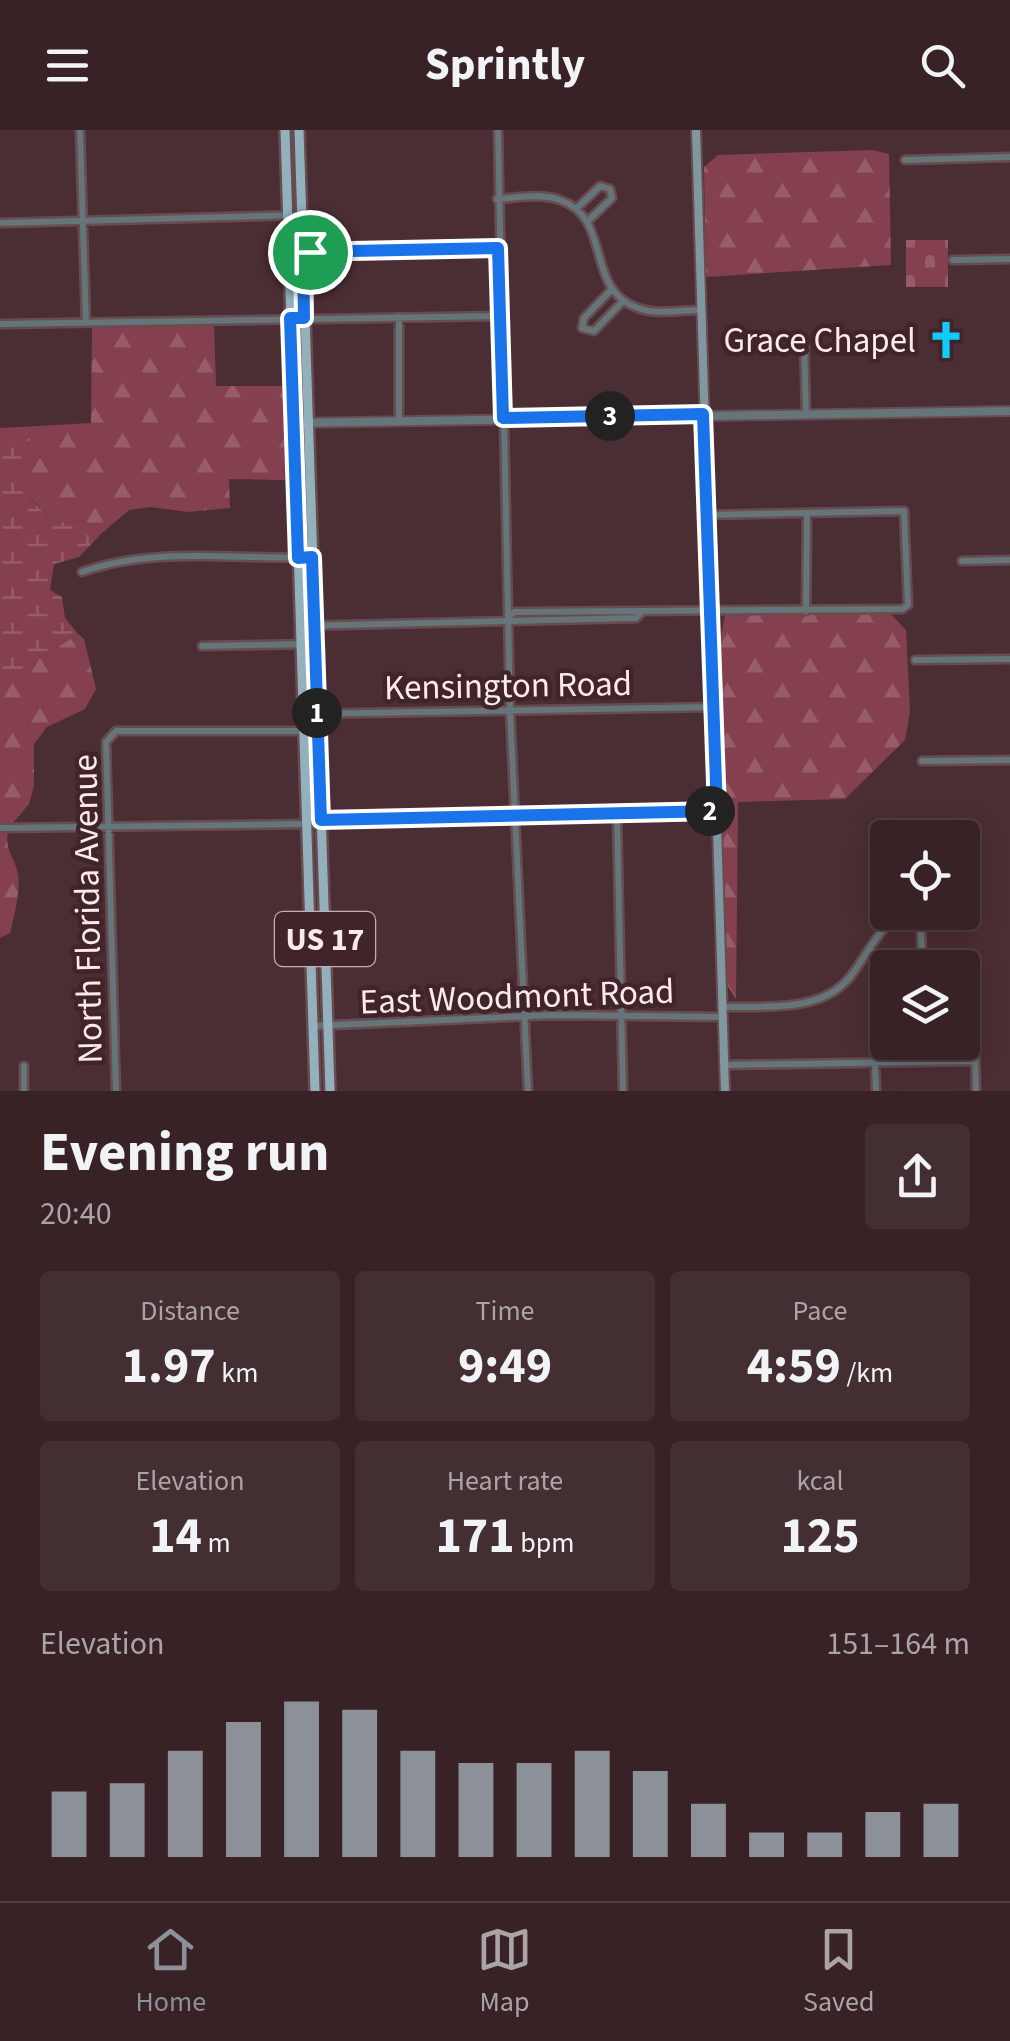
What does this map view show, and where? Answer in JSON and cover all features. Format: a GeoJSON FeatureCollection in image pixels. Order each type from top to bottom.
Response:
{"type":"FeatureCollection","features":[{"type":"Feature","properties":{"kind":"main road","name":"US 17"},"geometry":{"type":"LineString","coordinates":[[286,130],[316,1091]]}},
{"type":"Feature","properties":{"kind":"main road","name":"US 17"},"geometry":{"type":"LineString","coordinates":[[299,130],[330,1091]]}},
{"type":"Feature","properties":{"kind":"main road"},"geometry":{"type":"LineString","coordinates":[[696,130],[724,1091]]}},
{"type":"Feature","properties":{"kind":"street"},"geometry":{"type":"LineString","coordinates":[[80,130],[86,322]]}},
{"type":"Feature","properties":{"kind":"street"},"geometry":{"type":"LineString","coordinates":[[498,130],[507,618],[528,1091]]}},
{"type":"Feature","properties":{"kind":"street"},"geometry":{"type":"LineString","coordinates":[[904,160],[1010,157]]}},
{"type":"Feature","properties":{"kind":"street"},"geometry":{"type":"LineString","coordinates":[[576,210],[600,186],[610,188],[612,198],[588,221]]}},
{"type":"Feature","properties":{"kind":"street"},"geometry":{"type":"LineString","coordinates":[[497,198],[546,197],[576,210],[588,221],[601,272],[623,301],[645,310],[700,310]]}},
{"type":"Feature","properties":{"kind":"street"},"geometry":{"type":"LineString","coordinates":[[0,223],[302,215]]}},
{"type":"Feature","properties":{"kind":"street"},"geometry":{"type":"LineString","coordinates":[[288,252],[498,248]]}},
{"type":"Feature","properties":{"kind":"street"},"geometry":{"type":"LineString","coordinates":[[953,260],[1010,259]]}},
{"type":"Feature","properties":{"kind":"street"},"geometry":{"type":"LineString","coordinates":[[611,290],[584,318],[582,328],[594,330],[623,301]]}},
{"type":"Feature","properties":{"kind":"street"},"geometry":{"type":"LineString","coordinates":[[0,324],[500,316]]}},
{"type":"Feature","properties":{"kind":"street"},"geometry":{"type":"LineString","coordinates":[[399,317],[400,420]]}},
{"type":"Feature","properties":{"kind":"street"},"geometry":{"type":"LineString","coordinates":[[804,340],[806,413]]}},
{"type":"Feature","properties":{"kind":"street"},"geometry":{"type":"LineString","coordinates":[[294,423],[1010,410]]}},
{"type":"Feature","properties":{"kind":"street"},"geometry":{"type":"LineString","coordinates":[[300,626],[507,618],[514,612],[806,612],[902,609],[908,605],[904,511],[706,516]]}},
{"type":"Feature","properties":{"kind":"street"},"geometry":{"type":"LineString","coordinates":[[806,612],[807,513]]}},
{"type":"Feature","properties":{"kind":"street"},"geometry":{"type":"LineString","coordinates":[[82,572],[122,560],[312,557]]}},
{"type":"Feature","properties":{"kind":"street"},"geometry":{"type":"LineString","coordinates":[[962,561],[1010,560]]}},
{"type":"Feature","properties":{"kind":"street"},"geometry":{"type":"LineString","coordinates":[[202,646],[315,644]]}},
{"type":"Feature","properties":{"kind":"street"},"geometry":{"type":"LineString","coordinates":[[916,660],[1010,659]]}},
{"type":"Feature","properties":{"kind":"street","name":"Kensington Road"},"geometry":{"type":"LineString","coordinates":[[303,714],[714,707]]}},
{"type":"Feature","properties":{"kind":"street","name":"North Florida Avenue"},"geometry":{"type":"LineString","coordinates":[[116,1091],[106,742],[116,731],[303,731]]}},
{"type":"Feature","properties":{"kind":"street"},"geometry":{"type":"LineString","coordinates":[[303,731],[318,731]]}},
{"type":"Feature","properties":{"kind":"street"},"geometry":{"type":"LineString","coordinates":[[922,760],[1010,760]]}},
{"type":"Feature","properties":{"kind":"street"},"geometry":{"type":"LineString","coordinates":[[0,828],[306,824],[321,820],[717,811]]}},
{"type":"Feature","properties":{"kind":"street"},"geometry":{"type":"LineString","coordinates":[[618,815],[623,1091]]}},
{"type":"Feature","properties":{"kind":"street"},"geometry":{"type":"LineString","coordinates":[[870,949],[887,926],[911,924],[921,930],[919,950]]}},
{"type":"Feature","properties":{"kind":"street","name":"East Woodmont Road"},"geometry":{"type":"LineString","coordinates":[[313,1026],[722,1012],[780,1006],[817,999],[840,989],[870,949]]}},
{"type":"Feature","properties":{"kind":"street"},"geometry":{"type":"LineString","coordinates":[[859,964],[870,962]]}},
{"type":"Feature","properties":{"kind":"street"},"geometry":{"type":"LineString","coordinates":[[724,1065],[975,1061],[976,1091]]}},
{"type":"Feature","properties":{"kind":"street"},"geometry":{"type":"LineString","coordinates":[[875,1062],[876,1091]]}},
{"type":"Feature","properties":{"kind":"street"},"geometry":{"type":"LineString","coordinates":[[24,1066],[24,1091]]}},
{"type":"Feature","properties":{"kind":"green space"},"geometry":{"type":"Polygon","coordinates":[[[872,150],[889,154],[891,265],[706,277],[704,167],[718,155],[872,150]]]}},
{"type":"Feature","properties":{"kind":"green space"},"geometry":{"type":"Polygon","coordinates":[[[906,240],[948,240],[948,287],[906,287],[906,240]]]}},
{"type":"Feature","properties":{"kind":"green space"},"geometry":{"type":"Polygon","coordinates":[[[214,324],[216,386],[283,386],[285,480],[229,479],[230,508],[188,512],[150,507],[129,510],[102,533],[82,521],[53,523],[20,486],[16,471],[38,426],[91,423],[92,327],[214,324]]]}},
{"type":"Feature","properties":{"kind":"green space"},"geometry":{"type":"Polygon","coordinates":[[[38,426],[17,470],[20,486],[53,523],[82,521],[102,533],[79,557],[54,564],[50,590],[62,597],[65,618],[78,634],[0,683],[0,428],[38,426]]]}},
{"type":"Feature","properties":{"kind":"green space"},"geometry":{"type":"Polygon","coordinates":[[[890,613],[906,630],[910,712],[905,740],[845,799],[738,802],[736,999],[726,983],[716,662],[725,615],[890,613]]]}},
{"type":"Feature","properties":{"kind":"green space"},"geometry":{"type":"Polygon","coordinates":[[[78,634],[84,639],[96,689],[85,709],[47,727],[34,744],[34,786],[29,804],[12,824],[0,824],[0,683],[78,634]]]}},
{"type":"Feature","properties":{"kind":"green space"},"geometry":{"type":"Polygon","coordinates":[[[0,832],[8,832],[8,847],[19,884],[10,933],[0,938],[0,832]]]}},
{"type":"Feature","properties":{"kind":"place","name":"Grace Chapel"},"geometry":{"type":"Point","coordinates":[946,340]}},
{"type":"Feature","properties":{"kind":"route"},"geometry":{"type":"LineString","coordinates":[[498,248],[503,418],[703,414],[717,811],[321,820],[312,557],[298,558],[290,318],[304,318],[303,252],[310,252],[498,248]]}}]}
